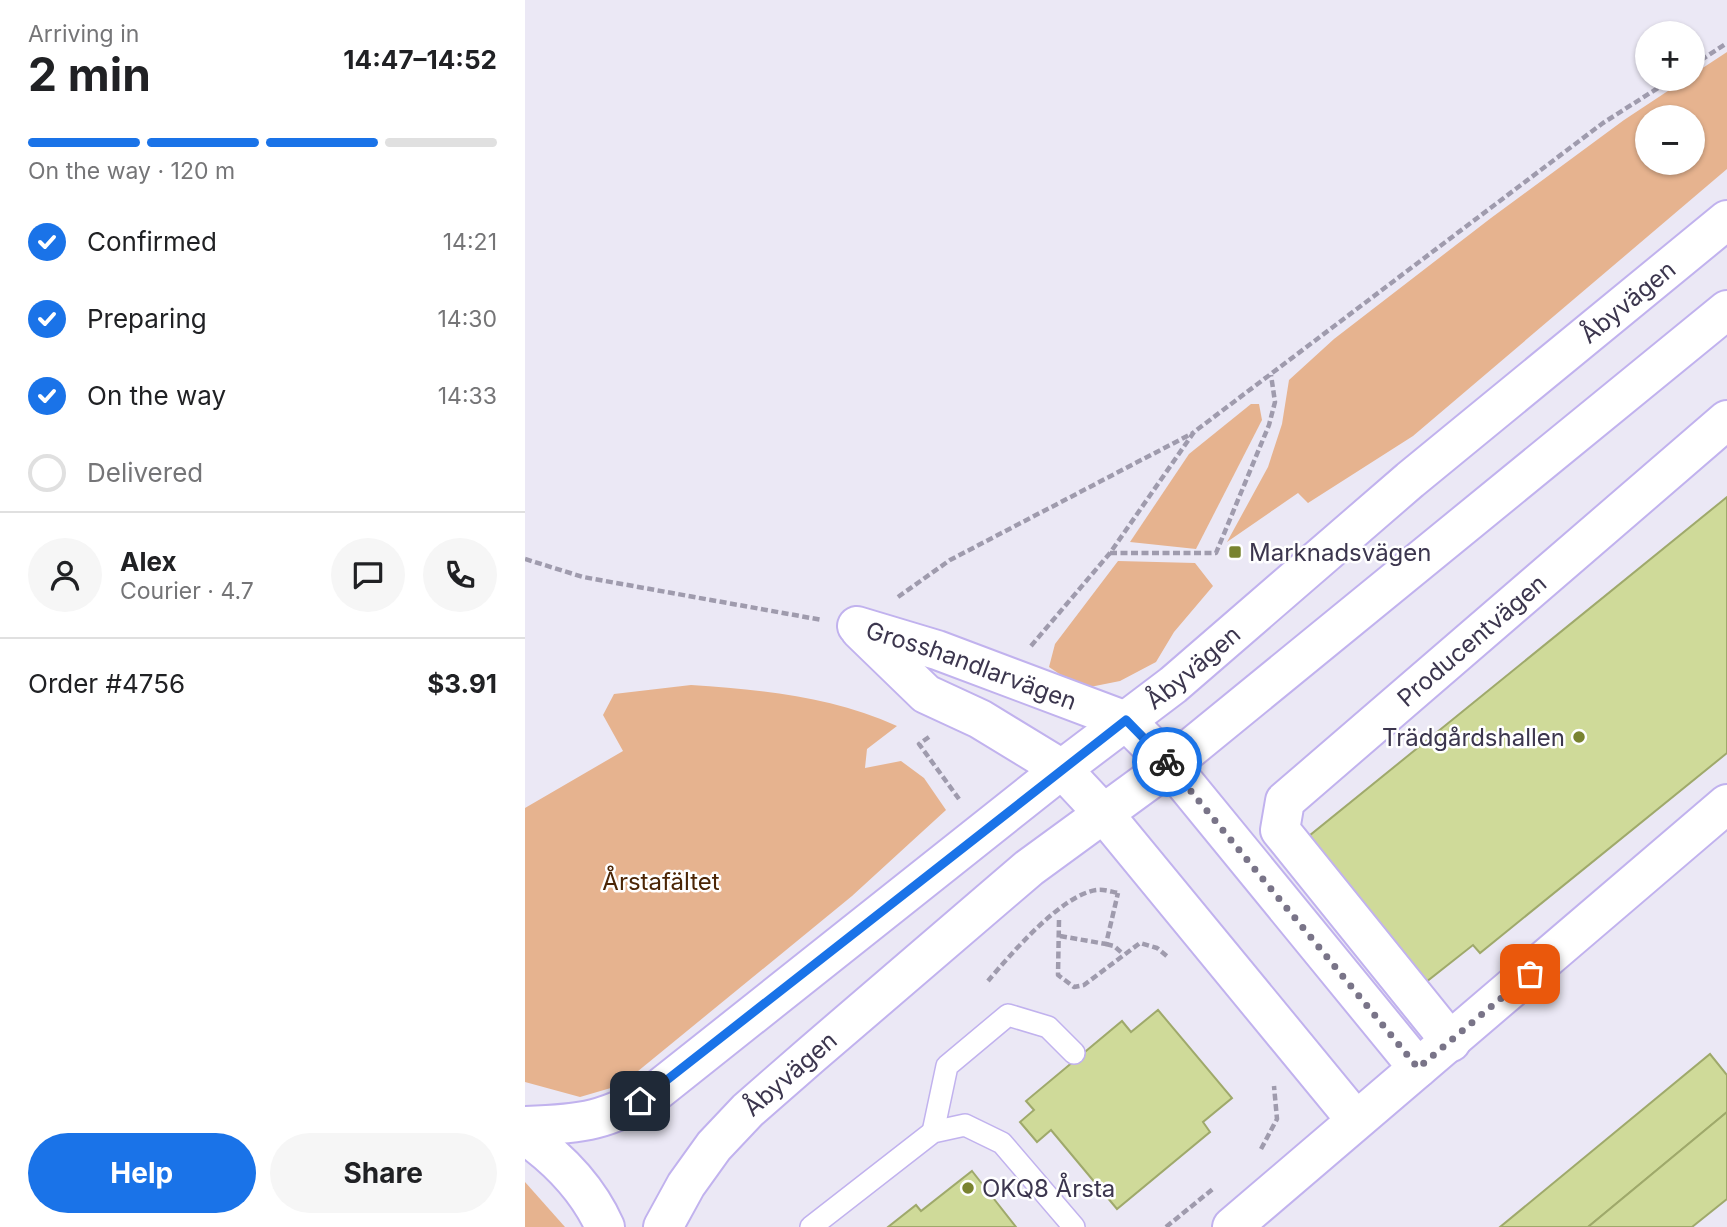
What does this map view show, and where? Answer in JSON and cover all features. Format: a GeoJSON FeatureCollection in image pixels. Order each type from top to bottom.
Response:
{"type":"FeatureCollection","features":[{"type":"Feature","properties":{"kind":"street","name":"Åbyvägen"},"geometry":{"type":"LineString","coordinates":[[525,1126],[595,1121],[622,1112],[657,1090],[1062,769],[1173,685],[1410,480],[1727,220]]}},
{"type":"Feature","properties":{"kind":"street","name":"Åbyvägen"},"geometry":{"type":"LineString","coordinates":[[663,1227],[686,1185],[715,1146],[748,1110],[1029,868],[1170,765],[1727,310]]}},
{"type":"Feature","properties":{"kind":"street","name":"Producentvägen"},"geometry":{"type":"LineString","coordinates":[[1451,1042],[1280,830],[1285,801],[1727,419]]}},
{"type":"Feature","properties":{"kind":"street","name":"Grosshandlarvägen"},"geometry":{"type":"LineString","coordinates":[[857,626],[937,650],[1126,720],[1170,765],[1418,1068]]}},
{"type":"Feature","properties":{"kind":"street","name":"Grosshandlarvägen"},"geometry":{"type":"LineString","coordinates":[[857,626],[926,694],[980,719],[1062,769],[1104,814],[1355,1119]]}},
{"type":"Feature","properties":{"kind":"street"},"geometry":{"type":"LineString","coordinates":[[1232,1227],[1355,1119],[1451,1042],[1727,804]]}},
{"type":"Feature","properties":{"kind":"street"},"geometry":{"type":"LineString","coordinates":[[525,1135],[546,1150],[574,1179],[605,1227]]}},
{"type":"Feature","properties":{"kind":"lane"},"geometry":{"type":"LineString","coordinates":[[933,1132],[947,1066],[1008,1016],[1048,1027],[1074,1053]]}},
{"type":"Feature","properties":{"kind":"lane"},"geometry":{"type":"LineString","coordinates":[[811,1227],[933,1132],[965,1125],[1002,1143],[1074,1227]]}},
{"type":"Feature","properties":{"kind":"path"},"geometry":{"type":"LineString","coordinates":[[1705,57],[1727,43]]}},
{"type":"Feature","properties":{"kind":"path"},"geometry":{"type":"LineString","coordinates":[[525,559],[583,577],[857,626],[950,559],[1194,432],[1603,123],[1653,91]]}},
{"type":"Feature","properties":{"kind":"path"},"geometry":{"type":"LineString","coordinates":[[1110,553],[1216,553],[1269,425],[1275,402],[1271,374]]}},
{"type":"Feature","properties":{"kind":"path"},"geometry":{"type":"LineString","coordinates":[[1024,654],[1110,553],[1194,432]]}},
{"type":"Feature","properties":{"kind":"path"},"geometry":{"type":"LineString","coordinates":[[919,744],[959,799]]}},
{"type":"Feature","properties":{"kind":"path"},"geometry":{"type":"LineString","coordinates":[[988,981],[1019,943],[1078,896],[1098,889],[1118,893],[1105,944]]}},
{"type":"Feature","properties":{"kind":"path"},"geometry":{"type":"LineString","coordinates":[[1059,920],[1058,975],[1074,986],[1084,985],[1122,953],[1140,943],[1157,947],[1174,965]]}},
{"type":"Feature","properties":{"kind":"path"},"geometry":{"type":"LineString","coordinates":[[1060,936],[1114,946],[1122,953]]}},
{"type":"Feature","properties":{"kind":"path"},"geometry":{"type":"LineString","coordinates":[[1251,1157],[1262,1148],[1277,1119],[1275,1088],[1267,1077]]}},
{"type":"Feature","properties":{"kind":"path"},"geometry":{"type":"LineString","coordinates":[[1165,1227],[1219,1183]]}},
{"type":"Feature","properties":{"kind":"green space"},"geometry":{"type":"Polygon","coordinates":[[[1727,52],[1727,169],[1413,436],[1308,503],[1298,493],[1227,542],[1268,467],[1282,424],[1289,380],[1334,339],[1491,218],[1635,113],[1635,175],[1705,175],[1705,105],[1647,105],[1668,91],[1705,91],[1705,66],[1727,52]]]}},
{"type":"Feature","properties":{"kind":"green space"},"geometry":{"type":"Polygon","coordinates":[[[1251,404],[1259,404],[1262,420],[1196,549],[1130,542],[1189,454],[1251,404]]]}},
{"type":"Feature","properties":{"kind":"green space"},"geometry":{"type":"Polygon","coordinates":[[[1118,561],[1195,563],[1213,586],[1174,632],[1156,662],[1120,681],[1090,687],[1070,681],[1049,667],[1055,644],[1118,561]]]}},
{"type":"Feature","properties":{"kind":"green space","name":"Årstafältet"},"geometry":{"type":"Polygon","coordinates":[[[691,685],[770,692],[822,701],[897,726],[867,749],[865,768],[901,761],[924,778],[946,810],[852,896],[621,1085],[580,1097],[525,1082],[525,808],[623,751],[603,715],[614,694],[691,685]]]}},
{"type":"Feature","properties":{"kind":"green space"},"geometry":{"type":"Polygon","coordinates":[[[525,1182],[565,1227],[525,1227],[525,1182]]]}},
{"type":"Feature","properties":{"kind":"building","name":"Trädgårdshallen"},"geometry":{"type":"Polygon","coordinates":[[[1727,497],[1727,753],[1480,953],[1473,945],[1426,982],[1309,836],[1727,497]]]}},
{"type":"Feature","properties":{"kind":"building"},"geometry":{"type":"Polygon","coordinates":[[[1158,1010],[1232,1098],[1203,1122],[1210,1132],[1117,1209],[1051,1130],[1037,1142],[1020,1122],[1034,1110],[1026,1101],[1122,1021],[1131,1032],[1158,1010]]]}},
{"type":"Feature","properties":{"kind":"building"},"geometry":{"type":"Polygon","coordinates":[[[1710,1054],[1727,1075],[1727,1112],[1588,1227],[1500,1227],[1710,1054]]]}},
{"type":"Feature","properties":{"kind":"building"},"geometry":{"type":"Polygon","coordinates":[[[1727,1112],[1727,1199],[1692,1227],[1588,1227],[1727,1112]]]}},
{"type":"Feature","properties":{"kind":"building","name":"OKQ8 Årsta"},"geometry":{"type":"Polygon","coordinates":[[[972,1171],[1016,1227],[888,1227],[916,1205],[921,1211],[972,1171]]]}},
{"type":"Feature","properties":{"kind":"way so far"},"geometry":{"type":"LineString","coordinates":[[1167,762],[1418,1068],[1530,974]]}},
{"type":"Feature","properties":{"kind":"place","name":"Marknadsvägen"},"geometry":{"type":"Point","coordinates":[1235,552]}},
{"type":"Feature","properties":{"kind":"place","name":"Trädgårdshallen"},"geometry":{"type":"Point","coordinates":[1579,737]}},
{"type":"Feature","properties":{"kind":"place","name":"OKQ8 Årsta"},"geometry":{"type":"Point","coordinates":[968,1188]}},
{"type":"Feature","properties":{"kind":"route"},"geometry":{"type":"LineString","coordinates":[[640,1101],[760,1010],[1126,720],[1167,762]]}}]}
